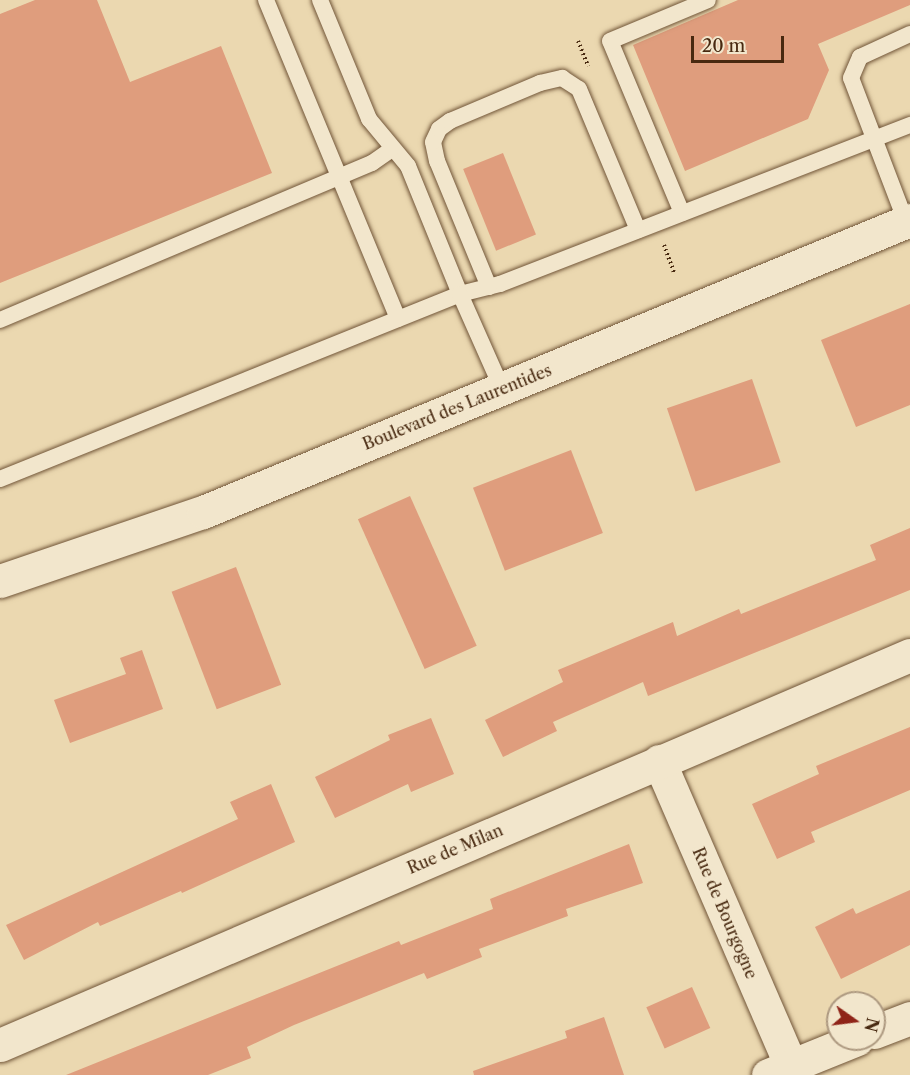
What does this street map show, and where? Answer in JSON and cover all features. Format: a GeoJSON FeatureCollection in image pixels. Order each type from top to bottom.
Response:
{"type":"FeatureCollection","features":[{"type":"Feature","properties":{"kind":"street","name":"Boulevard des Laurentides"},"geometry":{"type":"LineString","coordinates":[[0,581],[159,529],[908,221]]}},
{"type":"Feature","properties":{"kind":"street","name":"Rue de Milan"},"geometry":{"type":"LineString","coordinates":[[0,1045],[910,655]]}},
{"type":"Feature","properties":{"kind":"street","name":"Rue de Bourgogne"},"geometry":{"type":"LineString","coordinates":[[659,761],[779,1070]]}},
{"type":"Feature","properties":{"kind":"street"},"geometry":{"type":"LineString","coordinates":[[886,1027],[910,1018]]}},
{"type":"Feature","properties":{"kind":"street"},"geometry":{"type":"LineString","coordinates":[[779,1070],[827,1051]]}},
{"type":"Feature","properties":{"kind":"lane"},"geometry":{"type":"LineString","coordinates":[[266,0],[398,319]]}},
{"type":"Feature","properties":{"kind":"lane"},"geometry":{"type":"LineString","coordinates":[[320,0],[369,119],[408,166],[460,294],[502,389]]}},
{"type":"Feature","properties":{"kind":"lane"},"geometry":{"type":"LineString","coordinates":[[682,213],[610,41],[708,0]]}},
{"type":"Feature","properties":{"kind":"lane"},"geometry":{"type":"LineString","coordinates":[[908,221],[854,86],[853,66],[864,54],[910,34]]}},
{"type":"Feature","properties":{"kind":"lane"},"geometry":{"type":"LineString","coordinates":[[489,287],[437,161],[433,142],[439,129],[450,121],[540,83],[562,78],[579,89],[638,230]]}},
{"type":"Feature","properties":{"kind":"lane"},"geometry":{"type":"LineString","coordinates":[[0,479],[460,294],[489,287],[910,125]]}},
{"type":"Feature","properties":{"kind":"lane"},"geometry":{"type":"LineString","coordinates":[[0,320],[372,164],[392,149]]}},
{"type":"Feature","properties":{"kind":"path"},"geometry":{"type":"LineString","coordinates":[[662,240],[674,272]]}},
{"type":"Feature","properties":{"kind":"building"},"geometry":{"type":"Polygon","coordinates":[[[35,0],[97,0],[130,82],[221,46],[272,173],[0,283],[0,14],[35,0]]]}},
{"type":"Feature","properties":{"kind":"building"},"geometry":{"type":"Polygon","coordinates":[[[738,0],[910,0],[910,5],[818,44],[829,70],[808,119],[685,171],[633,45],[738,0]]]}},
{"type":"Feature","properties":{"kind":"building"},"geometry":{"type":"Polygon","coordinates":[[[503,153],[536,235],[496,251],[463,169],[503,153]]]}},
{"type":"Feature","properties":{"kind":"building"},"geometry":{"type":"Polygon","coordinates":[[[910,304],[910,405],[856,427],[821,340],[910,304]]]}},
{"type":"Feature","properties":{"kind":"building"},"geometry":{"type":"Polygon","coordinates":[[[752,379],[781,462],[696,492],[667,408],[752,379]]]}},
{"type":"Feature","properties":{"kind":"building"},"geometry":{"type":"Polygon","coordinates":[[[571,450],[603,533],[505,571],[473,488],[571,450]]]}},
{"type":"Feature","properties":{"kind":"building"},"geometry":{"type":"Polygon","coordinates":[[[410,496],[477,646],[425,669],[358,519],[410,496]]]}},
{"type":"Feature","properties":{"kind":"building"},"geometry":{"type":"Polygon","coordinates":[[[910,528],[910,590],[648,696],[643,682],[553,722],[557,731],[503,757],[485,720],[563,682],[558,670],[673,622],[677,636],[739,609],[741,614],[876,560],[870,545],[910,528]]]}},
{"type":"Feature","properties":{"kind":"building"},"geometry":{"type":"Polygon","coordinates":[[[236,567],[281,685],[217,709],[172,592],[236,567]]]}},
{"type":"Feature","properties":{"kind":"building"},"geometry":{"type":"Polygon","coordinates":[[[142,650],[163,709],[70,743],[54,700],[126,674],[120,658],[142,650]]]}},
{"type":"Feature","properties":{"kind":"building"},"geometry":{"type":"Polygon","coordinates":[[[431,718],[454,774],[411,792],[408,784],[335,818],[315,777],[390,740],[388,735],[431,718]]]}},
{"type":"Feature","properties":{"kind":"building"},"geometry":{"type":"Polygon","coordinates":[[[910,727],[910,790],[811,832],[815,842],[777,859],[752,804],[819,774],[816,766],[910,727]]]}},
{"type":"Feature","properties":{"kind":"building"},"geometry":{"type":"Polygon","coordinates":[[[271,784],[295,842],[182,893],[181,891],[100,926],[98,922],[24,960],[6,925],[238,819],[230,802],[271,784]]]}},
{"type":"Feature","properties":{"kind":"building"},"geometry":{"type":"Polygon","coordinates":[[[629,844],[643,883],[566,909],[568,916],[479,949],[482,957],[427,979],[424,973],[294,1025],[247,1047],[251,1058],[208,1075],[66,1075],[399,941],[401,945],[493,909],[490,899],[629,844]]]}},
{"type":"Feature","properties":{"kind":"building"},"geometry":{"type":"Polygon","coordinates":[[[910,890],[910,945],[841,979],[815,927],[853,908],[856,914],[910,890]]]}},
{"type":"Feature","properties":{"kind":"building"},"geometry":{"type":"Polygon","coordinates":[[[692,987],[710,1028],[665,1048],[646,1007],[692,987]]]}},
{"type":"Feature","properties":{"kind":"building"},"geometry":{"type":"Polygon","coordinates":[[[604,1017],[624,1075],[474,1075],[473,1071],[567,1038],[565,1031],[604,1017]]]}}]}
